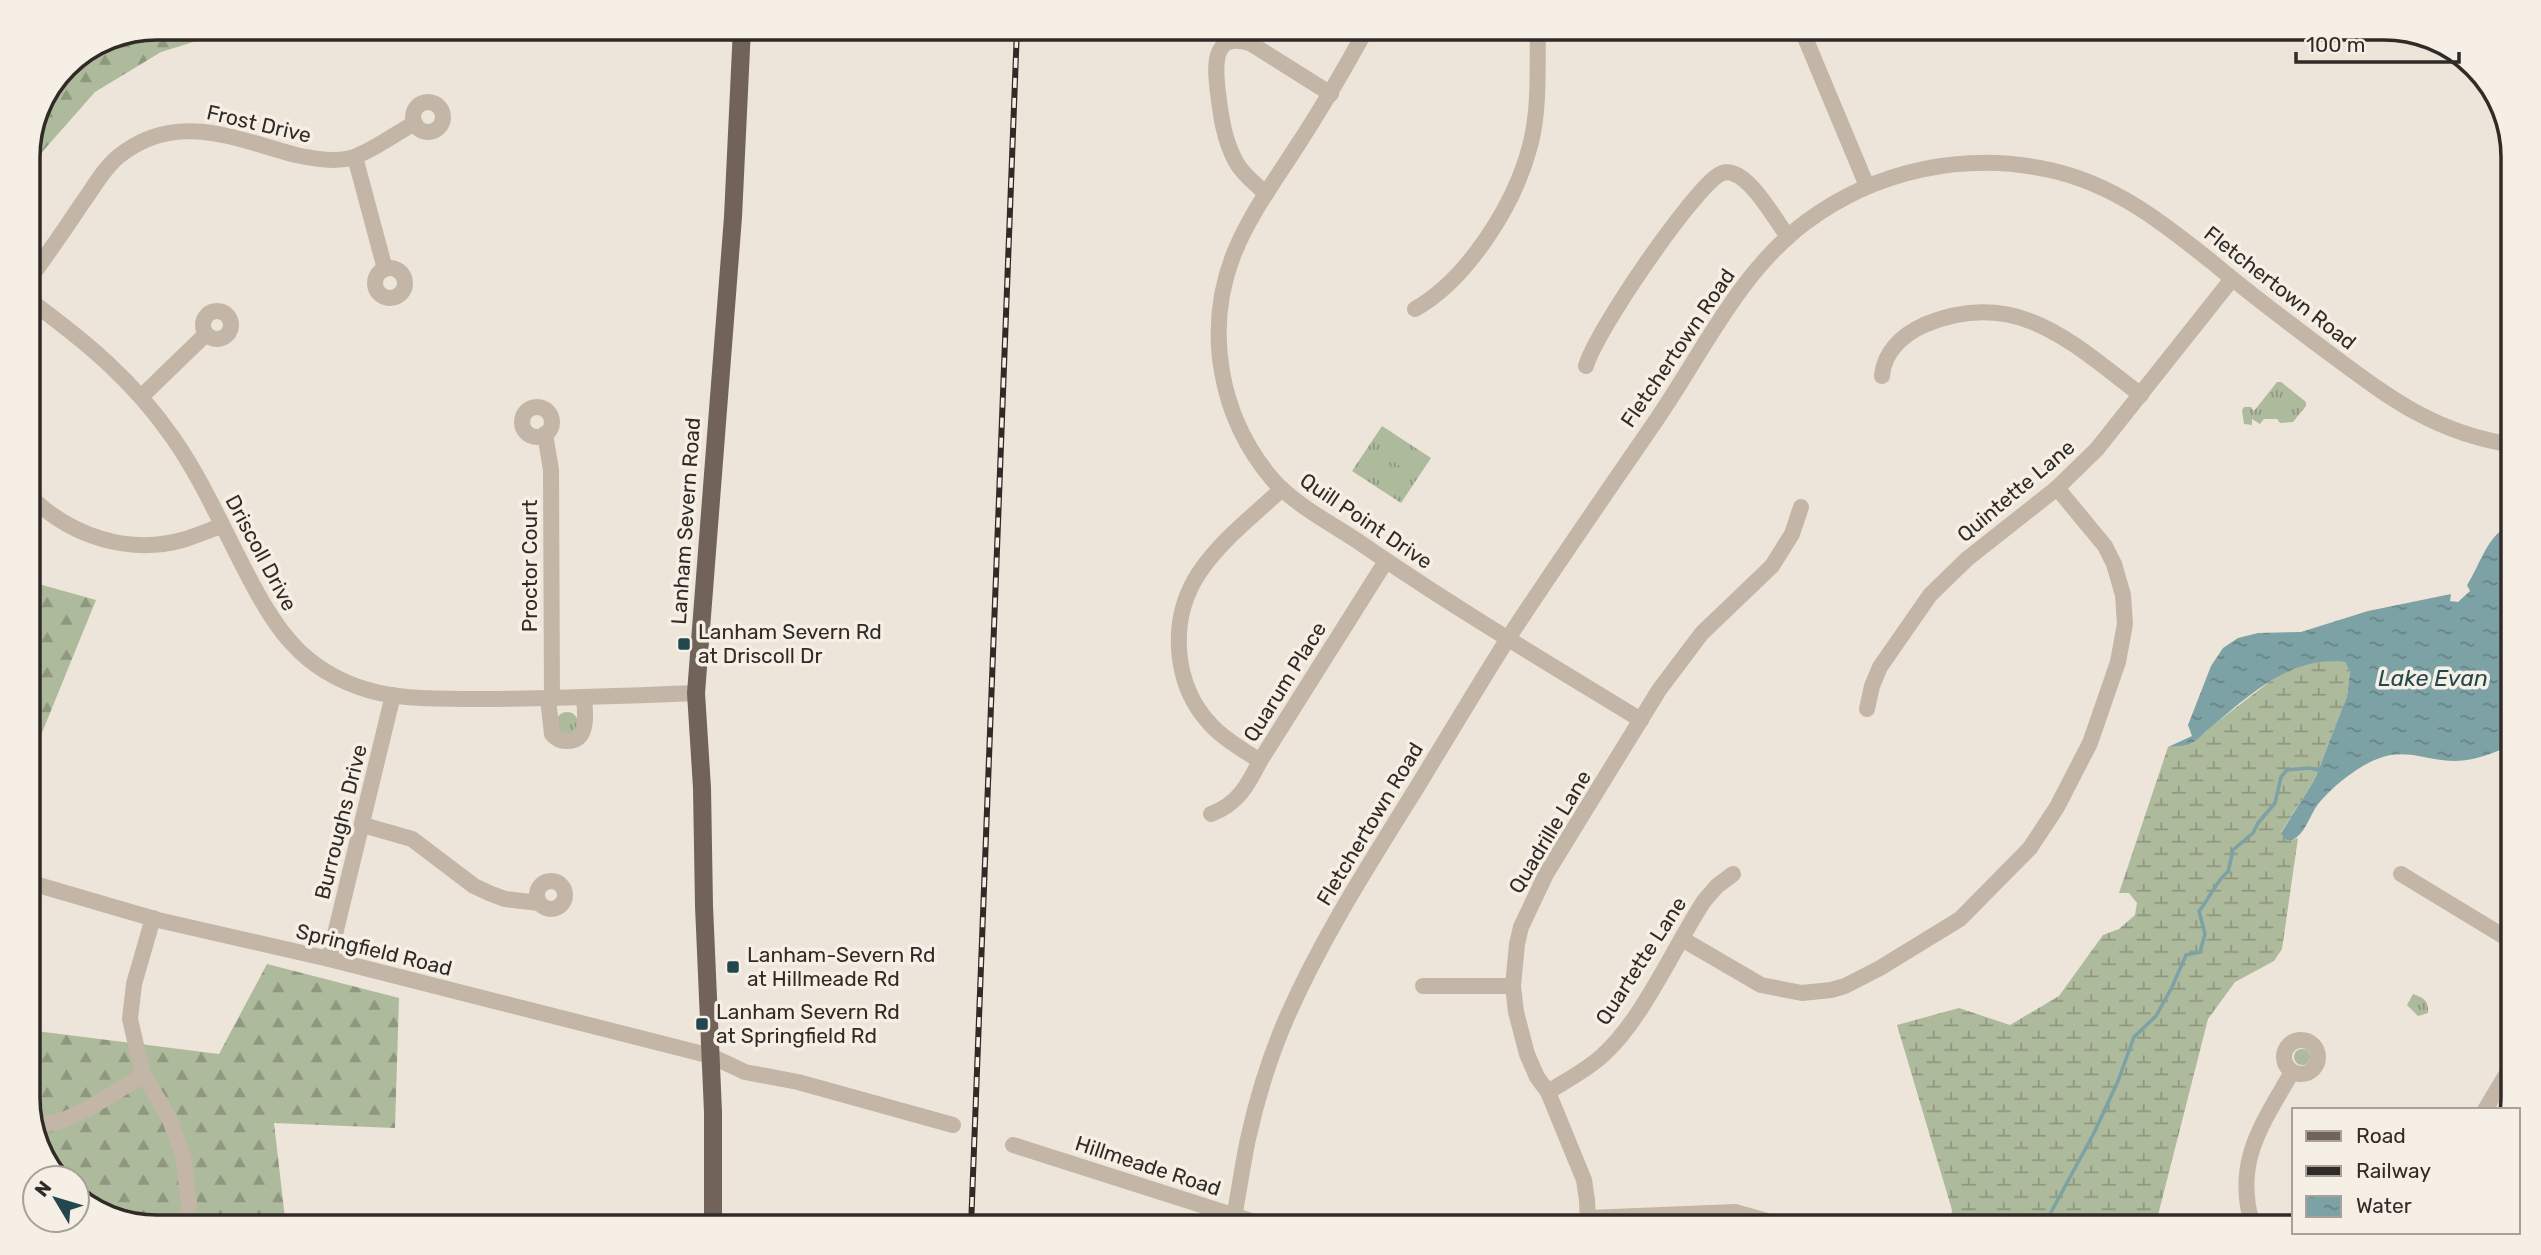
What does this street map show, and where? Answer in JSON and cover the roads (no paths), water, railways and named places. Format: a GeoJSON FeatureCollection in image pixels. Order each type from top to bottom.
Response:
{"type":"FeatureCollection","features":[{"type":"Feature","properties":{"kind":"main road","name":"Lanham Severn Road"},"geometry":{"type":"LineString","coordinates":[[713,1215],[711,1056],[696,693],[733,217],[741,40]]}},
{"type":"Feature","properties":{"kind":"street","name":"Quill Point Drive"},"geometry":{"type":"LineString","coordinates":[[1360,40],[1331,94],[1266,194],[1232,258],[1220,309],[1217,341],[1223,382],[1240,428],[1260,464],[1282,489],[1386,561],[1641,720]]}},
{"type":"Feature","properties":{"kind":"street"},"geometry":{"type":"LineString","coordinates":[[1415,309],[1440,293],[1481,245],[1509,201],[1522,171],[1533,131],[1537,40]]}},
{"type":"Feature","properties":{"kind":"street"},"geometry":{"type":"LineString","coordinates":[[1806,40],[1867,186]]}},
{"type":"Feature","properties":{"kind":"street"},"geometry":{"type":"LineString","coordinates":[[1266,194],[1237,164],[1225,137],[1215,65],[1219,51],[1232,41],[1250,43],[1331,94]]}},
{"type":"Feature","properties":{"kind":"street","name":"Frost Drive"},"geometry":{"type":"LineString","coordinates":[[41,263],[115,160],[127,150],[156,135],[179,130],[205,131],[307,158],[326,160],[355,157],[415,123]]}},
{"type":"Feature","properties":{"kind":"street"},"geometry":{"type":"LineString","coordinates":[[355,157],[385,269]]}},
{"type":"Feature","properties":{"kind":"street","name":"Fletchertown Road"},"geometry":{"type":"LineString","coordinates":[[1234,1215],[1259,1096],[1286,1020],[1305,978],[1363,875],[1508,639],[1672,397],[1732,303],[1752,275],[1788,237],[1840,200],[1867,186],[1925,169],[1962,163],[2018,164],[2054,170],[2101,186],[2159,220],[2232,279],[2400,405],[2457,432],[2500,443]]}},
{"type":"Feature","properties":{"kind":"street"},"geometry":{"type":"LineString","coordinates":[[1586,366],[1593,347],[1645,267],[1702,189],[1723,172],[1731,172],[1747,183],[1788,237]]}},
{"type":"Feature","properties":{"kind":"street","name":"Quintette Lane"},"geometry":{"type":"LineString","coordinates":[[1867,709],[1880,667],[1930,595],[1967,559],[2057,488],[2097,449],[2232,279]]}},
{"type":"Feature","properties":{"kind":"street","name":"Driscoll Drive"},"geometry":{"type":"LineString","coordinates":[[41,309],[108,363],[142,396],[191,466],[263,605],[289,642],[320,667],[365,689],[393,695],[550,699],[696,693]]}},
{"type":"Feature","properties":{"kind":"street"},"geometry":{"type":"LineString","coordinates":[[1882,376],[1888,354],[1913,331],[1953,315],[1985,313],[2025,318],[2050,329],[2141,395]]}},
{"type":"Feature","properties":{"kind":"street"},"geometry":{"type":"LineString","coordinates":[[142,396],[206,334]]}},
{"type":"Feature","properties":{"kind":"street","name":"Proctor Court"},"geometry":{"type":"LineString","coordinates":[[545,434],[551,470],[550,699],[552,734],[561,741],[579,737],[583,730],[584,697]]}},
{"type":"Feature","properties":{"kind":"street"},"geometry":{"type":"LineString","coordinates":[[1682,939],[1762,985],[1802,993],[1831,990],[1880,968],[1960,919],[2030,848],[2057,807],[2090,743],[2118,662],[2125,624],[2123,595],[2114,564],[2105,546],[2057,488]]}},
{"type":"Feature","properties":{"kind":"street"},"geometry":{"type":"LineString","coordinates":[[1260,761],[1212,726],[1193,699],[1183,674],[1178,641],[1179,623],[1191,587],[1206,563],[1282,489]]}},
{"type":"Feature","properties":{"kind":"street"},"geometry":{"type":"LineString","coordinates":[[41,505],[62,522],[79,531],[114,542],[145,545],[164,543],[185,539],[221,526]]}},
{"type":"Feature","properties":{"kind":"street","name":"Quadrille Lane"},"geometry":{"type":"LineString","coordinates":[[1587,1215],[1584,1180],[1548,1092],[1537,1077],[1527,1054],[1516,1012],[1513,986],[1517,944],[1535,895],[1659,690],[1702,633],[1772,566],[1792,534],[1801,508]]}},
{"type":"Feature","properties":{"kind":"street","name":"Quarum Place"},"geometry":{"type":"LineString","coordinates":[[1211,814],[1227,808],[1250,780],[1386,561]]}},
{"type":"Feature","properties":{"kind":"street","name":"Burroughs Drive"},"geometry":{"type":"LineString","coordinates":[[329,959],[393,695]]}},
{"type":"Feature","properties":{"kind":"street"},"geometry":{"type":"LineString","coordinates":[[363,825],[412,839],[474,886],[489,893],[505,899],[539,902]]}},
{"type":"Feature","properties":{"kind":"street","name":"Quartette Lane"},"geometry":{"type":"LineString","coordinates":[[1548,1092],[1603,1055],[1638,1011],[1704,901],[1732,874]]}},
{"type":"Feature","properties":{"kind":"street"},"geometry":{"type":"LineString","coordinates":[[2401,874],[2501,935]]}},
{"type":"Feature","properties":{"kind":"street","name":"Springfield Road"},"geometry":{"type":"LineString","coordinates":[[41,885],[153,918],[329,959],[711,1056]]}},
{"type":"Feature","properties":{"kind":"street"},"geometry":{"type":"LineString","coordinates":[[153,918],[134,984],[130,1019],[143,1075],[169,1116],[183,1156],[189,1203],[188,1215]]}},
{"type":"Feature","properties":{"kind":"street"},"geometry":{"type":"LineString","coordinates":[[1423,986],[1513,986]]}},
{"type":"Feature","properties":{"kind":"street"},"geometry":{"type":"LineString","coordinates":[[711,1056],[745,1072],[799,1082],[953,1125]]}},
{"type":"Feature","properties":{"kind":"street"},"geometry":{"type":"LineString","coordinates":[[2250,1215],[2245,1186],[2249,1156],[2256,1134],[2292,1072]]}},
{"type":"Feature","properties":{"kind":"street"},"geometry":{"type":"LineString","coordinates":[[44,1125],[66,1118],[143,1075]]}},
{"type":"Feature","properties":{"kind":"street"},"geometry":{"type":"LineString","coordinates":[[2486,1108],[2501,1083]]}},
{"type":"Feature","properties":{"kind":"street","name":"Hillmeade Road"},"geometry":{"type":"LineString","coordinates":[[1013,1145],[1216,1215]]}},
{"type":"Feature","properties":{"kind":"street"},"geometry":{"type":"LineString","coordinates":[[1691,1215],[1735,1212],[1746,1215]]}},
{"type":"Feature","properties":{"kind":"water","name":"Lake Evan"},"geometry":{"type":"Polygon","coordinates":[[[2500,531],[2501,750],[2463,761],[2399,754],[2372,761],[2331,790],[2319,803],[2300,834],[2290,841],[2281,833],[2315,779],[2347,696],[2350,672],[2345,662],[2325,661],[2289,671],[2256,691],[2194,742],[2168,747],[2192,736],[2188,725],[2211,666],[2223,648],[2238,638],[2258,633],[2301,632],[2368,611],[2451,594],[2450,601],[2458,602],[2470,591],[2467,585],[2500,531]]]}},
{"type":"Feature","properties":{"kind":"waterway"},"geometry":{"type":"LineString","coordinates":[[2050,1215],[2094,1133],[2118,1081],[2134,1037],[2156,1016],[2186,955],[2200,952],[2205,934],[2199,911],[2228,872],[2233,850],[2253,833],[2275,803],[2281,777],[2287,770],[2318,770]]}},
{"type":"Feature","properties":{"kind":"railway"},"geometry":{"type":"LineString","coordinates":[[971,1215],[1017,40]]}},
{"type":"Feature","properties":{"kind":"place","name":"Lanham Severn Rd at Driscoll Dr"},"geometry":{"type":"Point","coordinates":[684,644]}},
{"type":"Feature","properties":{"kind":"place","name":"Lanham-Severn Rd at Hillmeade Rd"},"geometry":{"type":"Point","coordinates":[733,967]}},
{"type":"Feature","properties":{"kind":"place","name":"Lanham Severn Rd at Springfield Rd"},"geometry":{"type":"Point","coordinates":[702,1024]}}]}
